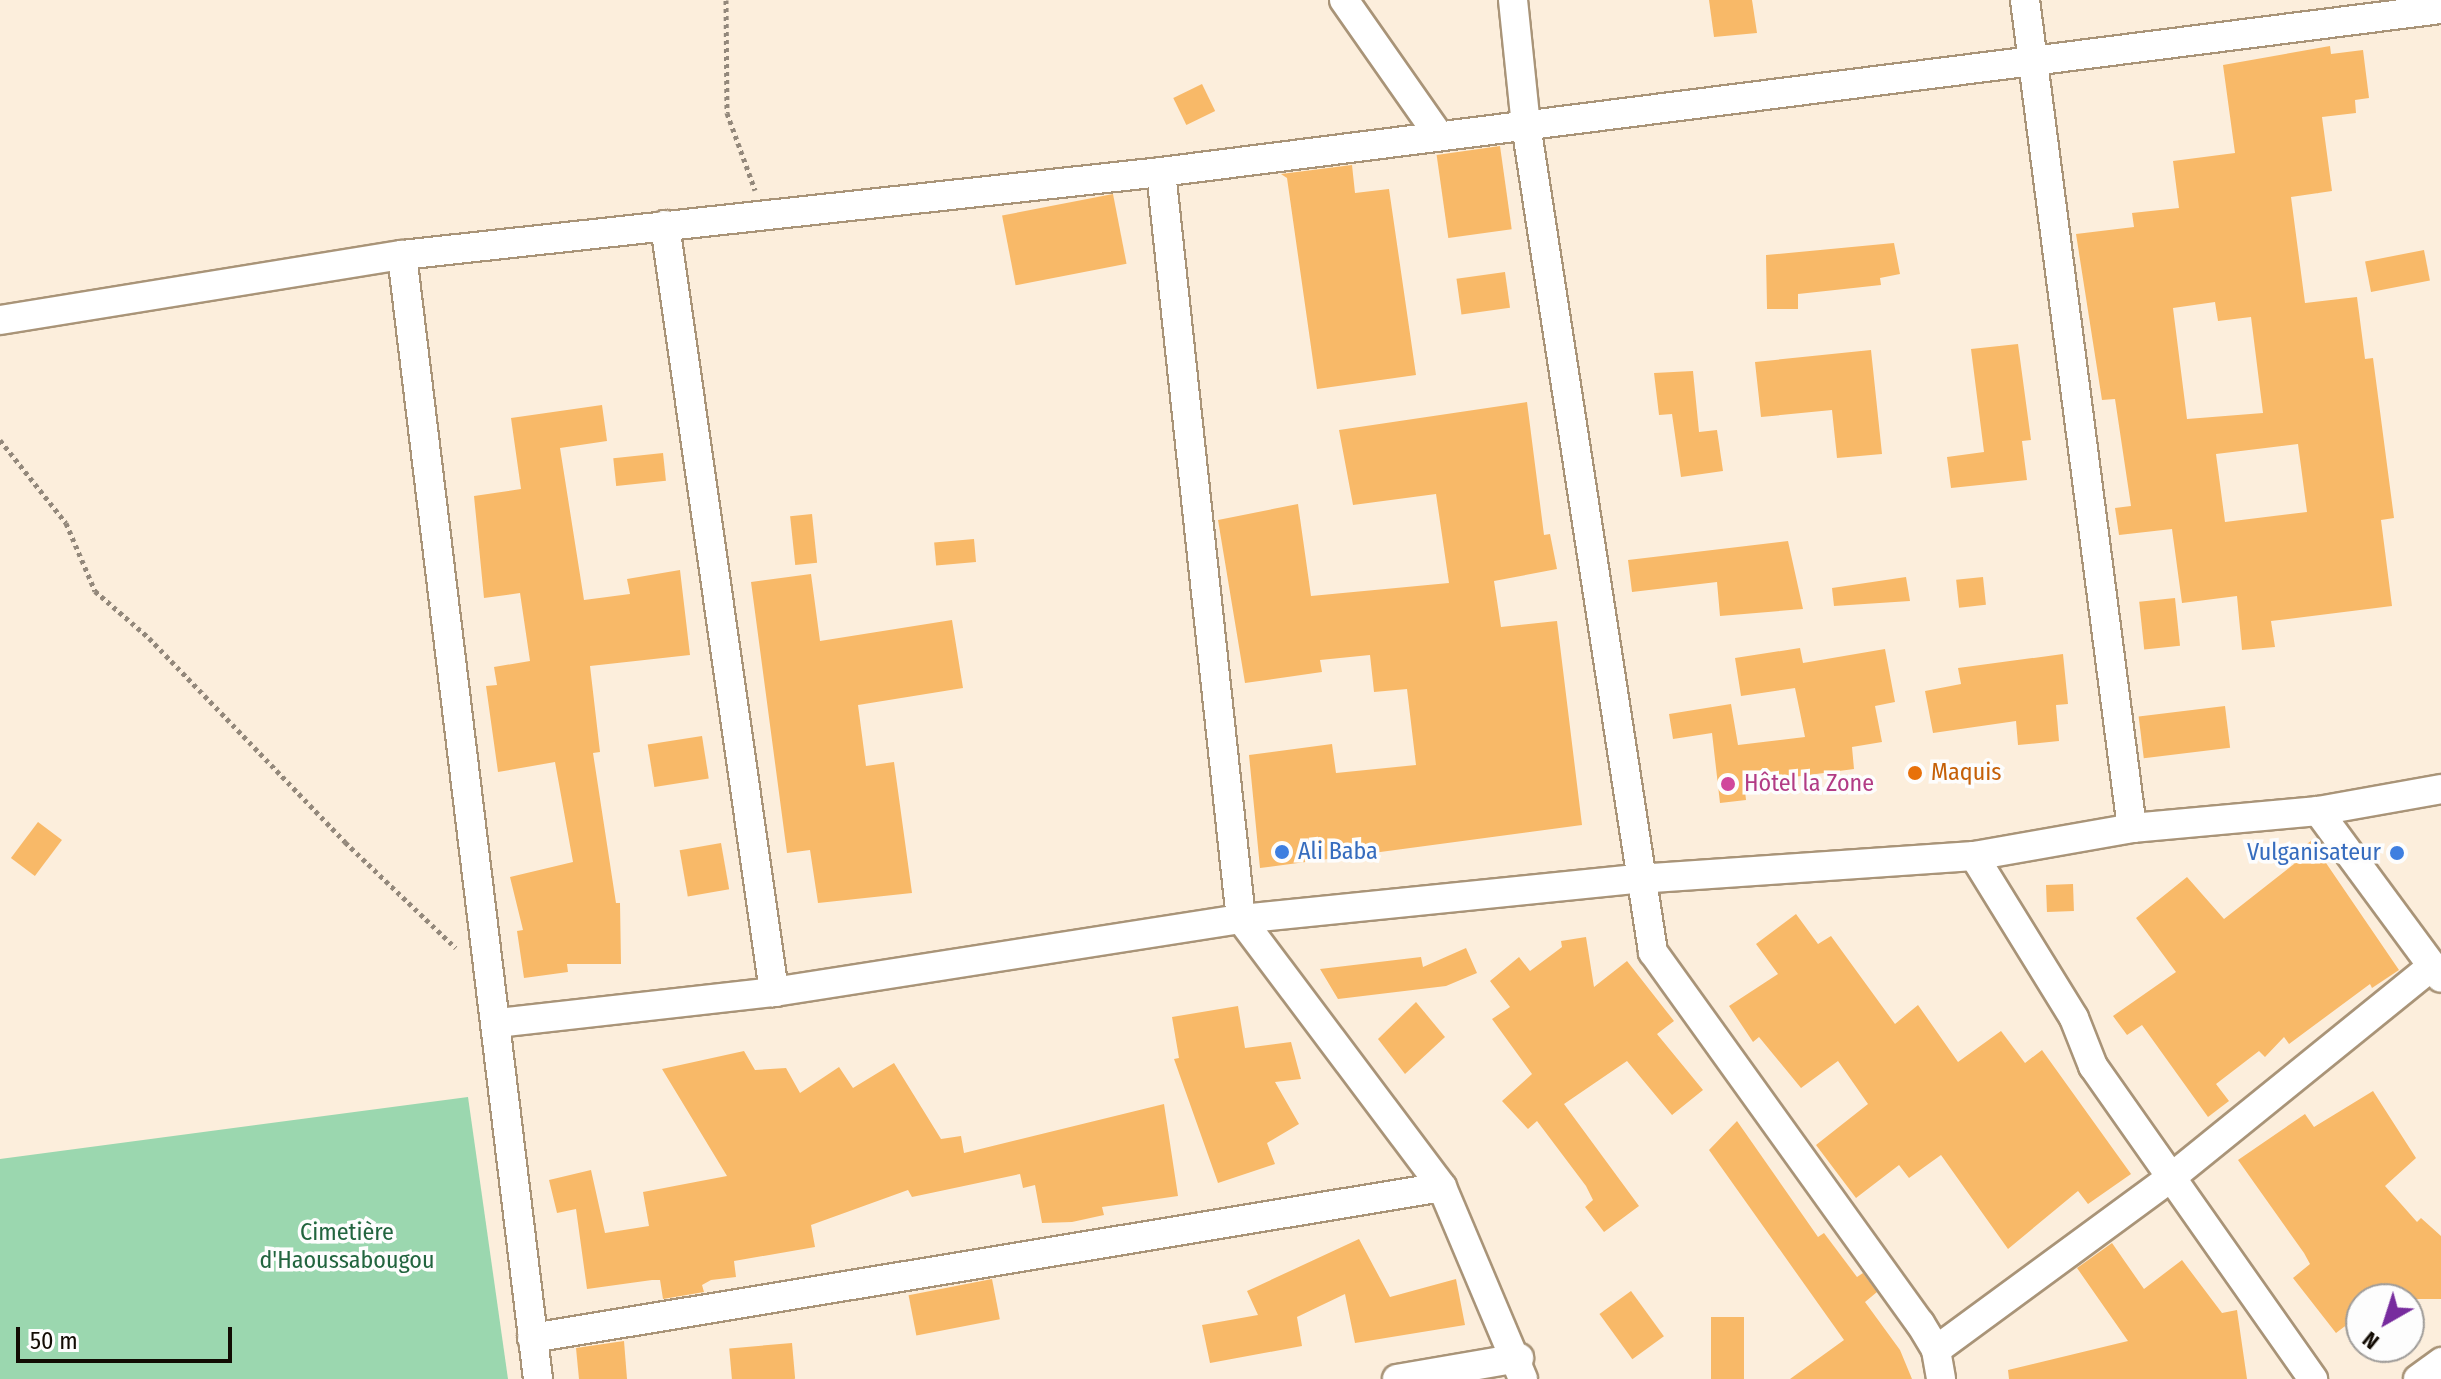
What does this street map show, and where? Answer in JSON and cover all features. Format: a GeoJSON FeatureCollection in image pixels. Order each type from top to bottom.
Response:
{"type":"FeatureCollection","features":[{"type":"Feature","properties":{"kind":"street"},"geometry":{"type":"LineString","coordinates":[[1344,0],[1437,133]]}},
{"type":"Feature","properties":{"kind":"street"},"geometry":{"type":"LineString","coordinates":[[1513,0],[1526,125],[1637,879],[1658,963],[1936,1350],[1941,1379]]}},
{"type":"Feature","properties":{"kind":"street"},"geometry":{"type":"LineString","coordinates":[[2025,0],[2132,828]]}},
{"type":"Feature","properties":{"kind":"street"},"geometry":{"type":"LineString","coordinates":[[0,320],[402,255],[1161,172],[1437,133],[1526,125],[2441,9]]}},
{"type":"Feature","properties":{"kind":"street"},"geometry":{"type":"LineString","coordinates":[[1161,172],[1241,919],[1442,1187],[1521,1368],[1397,1379]]}},
{"type":"Feature","properties":{"kind":"street"},"geometry":{"type":"LineString","coordinates":[[665,225],[774,992]]}},
{"type":"Feature","properties":{"kind":"street"},"geometry":{"type":"LineString","coordinates":[[402,255],[538,1379]]}},
{"type":"Feature","properties":{"kind":"street"},"geometry":{"type":"LineString","coordinates":[[497,1023],[774,992],[1241,919],[1637,879],[1974,856],[2132,828],[2318,811],[2441,789]]}},
{"type":"Feature","properties":{"kind":"street"},"geometry":{"type":"LineString","coordinates":[[1936,1350],[2173,1176],[2437,972],[2318,811]]}},
{"type":"Feature","properties":{"kind":"street"},"geometry":{"type":"LineString","coordinates":[[1974,856],[2074,1018],[2093,1066],[2313,1379]]}},
{"type":"Feature","properties":{"kind":"street"},"geometry":{"type":"LineString","coordinates":[[532,1338],[871,1278],[1442,1187]]}},
{"type":"Feature","properties":{"kind":"street"},"geometry":{"type":"LineString","coordinates":[[2418,1379],[2441,1362]]}},
{"type":"Feature","properties":{"kind":"path"},"geometry":{"type":"LineString","coordinates":[[726,0],[727,113],[764,214]]}},
{"type":"Feature","properties":{"kind":"path"},"geometry":{"type":"LineString","coordinates":[[0,440],[66,523],[95,591],[149,638],[313,810],[458,950]]}},
{"type":"Feature","properties":{"kind":"green space","name":"Cimetière d'Haoussabougou"},"geometry":{"type":"Polygon","coordinates":[[[468,1097],[508,1379],[0,1379],[0,1159],[468,1097]]]}},
{"type":"Feature","properties":{"kind":"building"},"geometry":{"type":"Polygon","coordinates":[[[1709,0],[1752,0],[1757,33],[1714,37],[1709,0]]]}},
{"type":"Feature","properties":{"kind":"building"},"geometry":{"type":"Polygon","coordinates":[[[2330,46],[2331,54],[2363,50],[2369,98],[2355,100],[2356,113],[2322,117],[2332,191],[2291,197],[2305,303],[2357,297],[2365,359],[2373,358],[2394,518],[2381,520],[2392,606],[2271,621],[2275,647],[2242,650],[2237,596],[2182,603],[2172,529],[2119,535],[2115,508],[2131,506],[2115,399],[2102,400],[2076,234],[2134,227],[2132,213],[2179,208],[2173,161],[2235,153],[2223,65],[2330,46]],[[2215,302],[2173,308],[2187,419],[2263,413],[2251,317],[2218,321],[2215,302]],[[2298,444],[2216,454],[2225,522],[2307,512],[2298,444]]]}},
{"type":"Feature","properties":{"kind":"building"},"geometry":{"type":"Polygon","coordinates":[[[1202,84],[1215,111],[1186,125],[1173,98],[1202,84]]]}},
{"type":"Feature","properties":{"kind":"building"},"geometry":{"type":"Polygon","coordinates":[[[1500,146],[1512,229],[1448,238],[1437,155],[1500,146]]]}},
{"type":"Feature","properties":{"kind":"building"},"geometry":{"type":"Polygon","coordinates":[[[1352,165],[1355,193],[1389,189],[1416,375],[1317,389],[1287,178],[1281,174],[1352,165]]]}},
{"type":"Feature","properties":{"kind":"building"},"geometry":{"type":"Polygon","coordinates":[[[1113,194],[1127,264],[1016,285],[1002,216],[1113,194]]]}},
{"type":"Feature","properties":{"kind":"building"},"geometry":{"type":"Polygon","coordinates":[[[1894,243],[1900,274],[1880,278],[1881,285],[1798,294],[1798,309],[1767,309],[1766,255],[1894,243]]]}},
{"type":"Feature","properties":{"kind":"building"},"geometry":{"type":"Polygon","coordinates":[[[2424,250],[2430,280],[2371,292],[2365,261],[2424,250]]]}},
{"type":"Feature","properties":{"kind":"building"},"geometry":{"type":"Polygon","coordinates":[[[1505,272],[1510,308],[1461,314],[1456,279],[1505,272]]]}},
{"type":"Feature","properties":{"kind":"building"},"geometry":{"type":"Polygon","coordinates":[[[2018,344],[2031,440],[2022,441],[2027,480],[1951,488],[1947,457],[1984,452],[1971,349],[2018,344]]]}},
{"type":"Feature","properties":{"kind":"building"},"geometry":{"type":"Polygon","coordinates":[[[1871,350],[1882,454],[1837,458],[1832,410],[1761,417],[1755,362],[1871,350]]]}},
{"type":"Feature","properties":{"kind":"building"},"geometry":{"type":"Polygon","coordinates":[[[1693,371],[1699,432],[1717,430],[1723,471],[1681,477],[1672,414],[1659,415],[1654,373],[1693,371]]]}},
{"type":"Feature","properties":{"kind":"building"},"geometry":{"type":"Polygon","coordinates":[[[1527,402],[1544,535],[1550,534],[1557,569],[1494,581],[1501,627],[1557,621],[1582,825],[1260,868],[1249,755],[1332,744],[1336,773],[1416,765],[1407,689],[1374,692],[1370,655],[1320,660],[1322,672],[1245,683],[1218,520],[1298,504],[1311,596],[1449,583],[1436,494],[1353,505],[1339,430],[1527,402]]]}},
{"type":"Feature","properties":{"kind":"building"},"geometry":{"type":"Polygon","coordinates":[[[602,405],[607,441],[560,448],[584,600],[630,594],[627,579],[680,570],[690,655],[590,666],[600,752],[593,753],[616,903],[620,903],[621,964],[567,964],[568,972],[524,978],[517,931],[523,930],[510,877],[573,862],[555,762],[498,772],[486,686],[497,685],[494,667],[530,661],[520,593],[484,598],[474,496],[521,489],[511,418],[602,405]]]}},
{"type":"Feature","properties":{"kind":"building"},"geometry":{"type":"Polygon","coordinates":[[[663,453],[666,481],[616,486],[613,458],[663,453]]]}},
{"type":"Feature","properties":{"kind":"building"},"geometry":{"type":"Polygon","coordinates":[[[812,514],[817,563],[795,565],[790,516],[812,514]]]}},
{"type":"Feature","properties":{"kind":"building"},"geometry":{"type":"Polygon","coordinates":[[[974,539],[976,562],[936,565],[934,542],[974,539]]]}},
{"type":"Feature","properties":{"kind":"building"},"geometry":{"type":"Polygon","coordinates":[[[1788,541],[1803,609],[1720,616],[1717,582],[1632,592],[1628,560],[1788,541]]]}},
{"type":"Feature","properties":{"kind":"building"},"geometry":{"type":"Polygon","coordinates":[[[811,574],[820,641],[952,620],[963,688],[858,705],[866,766],[894,762],[912,893],[818,903],[810,850],[787,853],[751,582],[811,574]]]}},
{"type":"Feature","properties":{"kind":"building"},"geometry":{"type":"Polygon","coordinates":[[[1906,577],[1910,601],[1834,606],[1832,588],[1906,577]]]}},
{"type":"Feature","properties":{"kind":"building"},"geometry":{"type":"Polygon","coordinates":[[[1983,577],[1986,605],[1959,608],[1956,580],[1983,577]]]}},
{"type":"Feature","properties":{"kind":"building"},"geometry":{"type":"Polygon","coordinates":[[[2175,598],[2180,646],[2144,650],[2139,602],[2175,598]]]}},
{"type":"Feature","properties":{"kind":"building"},"geometry":{"type":"Polygon","coordinates":[[[1800,648],[1803,663],[1885,649],[1895,702],[1875,706],[1882,742],[1852,747],[1854,769],[1786,778],[1787,786],[1745,791],[1746,800],[1720,803],[1712,733],[1673,739],[1669,714],[1731,704],[1738,745],[1805,737],[1795,688],[1741,696],[1735,658],[1800,648]]]}},
{"type":"Feature","properties":{"kind":"building"},"geometry":{"type":"Polygon","coordinates":[[[2063,654],[2068,704],[2056,705],[2059,741],[2018,745],[2016,721],[1933,733],[1925,691],[1961,684],[1958,668],[2063,654]]]}},
{"type":"Feature","properties":{"kind":"building"},"geometry":{"type":"Polygon","coordinates":[[[2225,706],[2230,748],[2144,758],[2139,717],[2225,706]]]}},
{"type":"Feature","properties":{"kind":"building"},"geometry":{"type":"Polygon","coordinates":[[[702,736],[709,778],[654,787],[648,745],[702,736]]]}},
{"type":"Feature","properties":{"kind":"building"},"geometry":{"type":"Polygon","coordinates":[[[38,822],[62,840],[35,876],[11,858],[38,822]]]}},
{"type":"Feature","properties":{"kind":"building"},"geometry":{"type":"Polygon","coordinates":[[[2311,841],[2399,970],[2372,988],[2370,984],[2289,1044],[2284,1037],[2265,1057],[2259,1051],[2216,1084],[2229,1101],[2208,1117],[2142,1025],[2127,1035],[2113,1016],[2176,972],[2136,918],[2187,877],[2224,919],[2294,864],[2289,856],[2311,841]]]}},
{"type":"Feature","properties":{"kind":"building"},"geometry":{"type":"Polygon","coordinates":[[[721,843],[729,889],[688,897],[680,850],[721,843]]]}},
{"type":"Feature","properties":{"kind":"building"},"geometry":{"type":"Polygon","coordinates":[[[2073,884],[2074,911],[2047,912],[2046,885],[2073,884]]]}},
{"type":"Feature","properties":{"kind":"building"},"geometry":{"type":"Polygon","coordinates":[[[1796,914],[1818,944],[1831,936],[1895,1024],[1918,1005],[1958,1062],[2001,1031],[2025,1063],[2042,1050],[2131,1174],[2088,1204],[2078,1191],[2008,1249],[1941,1155],[1909,1178],[1899,1165],[1856,1198],[1816,1145],[1868,1104],[1838,1061],[1801,1088],[1759,1037],[1753,1042],[1729,1006],[1778,974],[1756,944],[1796,914]]]}},
{"type":"Feature","properties":{"kind":"building"},"geometry":{"type":"Polygon","coordinates":[[[1586,937],[1594,987],[1627,961],[1674,1021],[1657,1034],[1703,1090],[1672,1115],[1627,1061],[1564,1104],[1639,1206],[1604,1232],[1585,1207],[1593,1200],[1586,1186],[1537,1121],[1528,1129],[1502,1101],[1532,1074],[1492,1019],[1510,1007],[1490,981],[1519,957],[1530,971],[1562,947],[1561,941],[1586,937]]]}},
{"type":"Feature","properties":{"kind":"building"},"geometry":{"type":"Polygon","coordinates":[[[1466,948],[1477,973],[1446,986],[1338,999],[1320,969],[1421,957],[1423,967],[1466,948]]]}},
{"type":"Feature","properties":{"kind":"building"},"geometry":{"type":"Polygon","coordinates":[[[1416,1002],[1445,1037],[1405,1074],[1378,1039],[1416,1002]]]}},
{"type":"Feature","properties":{"kind":"building"},"geometry":{"type":"Polygon","coordinates":[[[1238,1006],[1245,1048],[1291,1042],[1301,1079],[1275,1082],[1299,1124],[1267,1143],[1275,1164],[1218,1183],[1174,1059],[1179,1058],[1172,1017],[1238,1006]]]}},
{"type":"Feature","properties":{"kind":"building"},"geometry":{"type":"Polygon","coordinates":[[[744,1051],[755,1070],[786,1068],[800,1093],[839,1067],[853,1088],[894,1063],[941,1139],[961,1136],[964,1153],[1164,1104],[1178,1196],[1102,1207],[1104,1215],[1072,1222],[1042,1223],[1035,1185],[1023,1188],[1020,1174],[912,1197],[908,1190],[811,1225],[815,1247],[734,1261],[736,1277],[711,1280],[702,1285],[704,1292],[663,1299],[660,1280],[587,1289],[576,1209],[557,1213],[549,1180],[591,1170],[605,1233],[649,1226],[643,1192],[727,1176],[662,1069],[744,1051]]]}},
{"type":"Feature","properties":{"kind":"building"},"geometry":{"type":"Polygon","coordinates":[[[2373,1091],[2416,1158],[2385,1186],[2417,1222],[2421,1218],[2441,1236],[2441,1299],[2425,1299],[2425,1283],[2345,1283],[2345,1326],[2336,1333],[2293,1278],[2310,1264],[2238,1160],[2305,1114],[2314,1127],[2373,1091]]]}},
{"type":"Feature","properties":{"kind":"building"},"geometry":{"type":"Polygon","coordinates":[[[1737,1121],[1818,1237],[1824,1233],[1857,1277],[1863,1273],[1877,1292],[1865,1302],[1900,1350],[1912,1379],[1790,1379],[1844,1340],[1709,1150],[1737,1121]]]}},
{"type":"Feature","properties":{"kind":"building"},"geometry":{"type":"Polygon","coordinates":[[[1359,1239],[1390,1297],[1456,1279],[1465,1325],[1355,1343],[1345,1294],[1297,1317],[1302,1346],[1210,1363],[1202,1325],[1258,1315],[1247,1291],[1359,1239]]]}},
{"type":"Feature","properties":{"kind":"building"},"geometry":{"type":"Polygon","coordinates":[[[2112,1243],[2144,1289],[2182,1260],[2222,1313],[2237,1310],[2247,1379],[2009,1379],[2008,1370],[2128,1341],[2077,1268],[2112,1243]]]}},
{"type":"Feature","properties":{"kind":"building"},"geometry":{"type":"Polygon","coordinates":[[[992,1279],[1000,1319],[916,1335],[909,1295],[992,1279]]]}},
{"type":"Feature","properties":{"kind":"building"},"geometry":{"type":"Polygon","coordinates":[[[1631,1291],[1664,1336],[1632,1359],[1599,1314],[1631,1291]]]}},
{"type":"Feature","properties":{"kind":"building"},"geometry":{"type":"Polygon","coordinates":[[[1711,1317],[1744,1317],[1744,1379],[1711,1379],[1711,1317]]]}},
{"type":"Feature","properties":{"kind":"building"},"geometry":{"type":"Polygon","coordinates":[[[624,1341],[627,1379],[579,1379],[576,1348],[624,1341]]]}},
{"type":"Feature","properties":{"kind":"building"},"geometry":{"type":"Polygon","coordinates":[[[792,1343],[795,1379],[732,1379],[729,1348],[792,1343]]]}},
{"type":"Feature","properties":{"kind":"place","name":"Maquis"},"geometry":{"type":"Point","coordinates":[1915,773]}},
{"type":"Feature","properties":{"kind":"place","name":"Hôtel la Zone"},"geometry":{"type":"Point","coordinates":[1728,784]}},
{"type":"Feature","properties":{"kind":"place","name":"Ali Baba"},"geometry":{"type":"Point","coordinates":[1282,852]}},
{"type":"Feature","properties":{"kind":"place","name":"Vulganisateur"},"geometry":{"type":"Point","coordinates":[2397,853]}}]}
